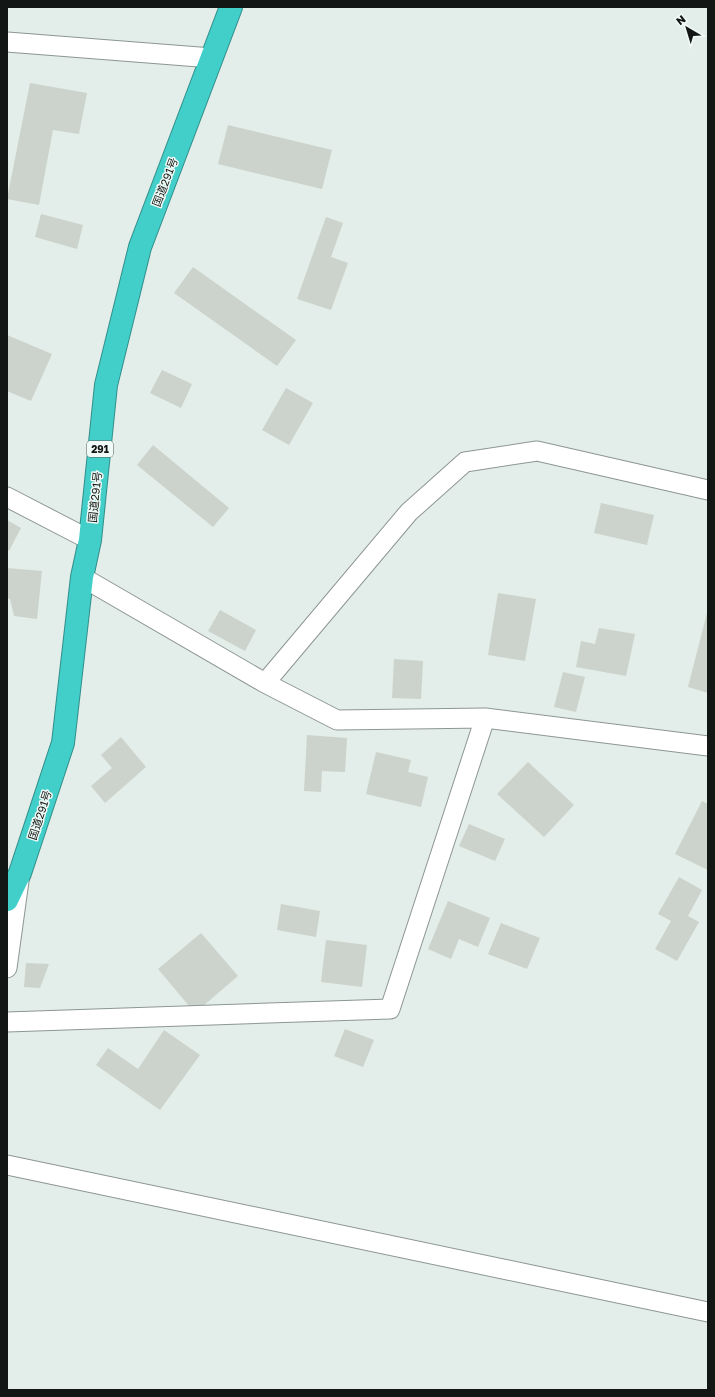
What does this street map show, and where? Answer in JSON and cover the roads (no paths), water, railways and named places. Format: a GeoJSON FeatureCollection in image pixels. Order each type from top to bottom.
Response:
{"type":"FeatureCollection","features":[{"type":"Feature","properties":{"kind":"highway","name":"国道291号"},"geometry":{"type":"LineString","coordinates":[[7,900],[20,873],[63,743],[82,577],[90,540],[106,385],[140,247],[232,7]]}},
{"type":"Feature","properties":{"kind":"street"},"geometry":{"type":"LineString","coordinates":[[7,42],[212,58]]}},
{"type":"Feature","properties":{"kind":"street"},"geometry":{"type":"LineString","coordinates":[[265,683],[410,512],[465,462],[537,451],[708,490]]}},
{"type":"Feature","properties":{"kind":"street"},"geometry":{"type":"LineString","coordinates":[[7,498],[90,540]]}},
{"type":"Feature","properties":{"kind":"street"},"geometry":{"type":"LineString","coordinates":[[82,577],[265,683],[337,720],[485,718],[708,746]]}},
{"type":"Feature","properties":{"kind":"street"},"geometry":{"type":"LineString","coordinates":[[7,1022],[390,1009],[485,718]]}},
{"type":"Feature","properties":{"kind":"street"},"geometry":{"type":"LineString","coordinates":[[7,968],[20,873]]}},
{"type":"Feature","properties":{"kind":"street"},"geometry":{"type":"LineString","coordinates":[[7,1166],[708,1312]]}}]}
